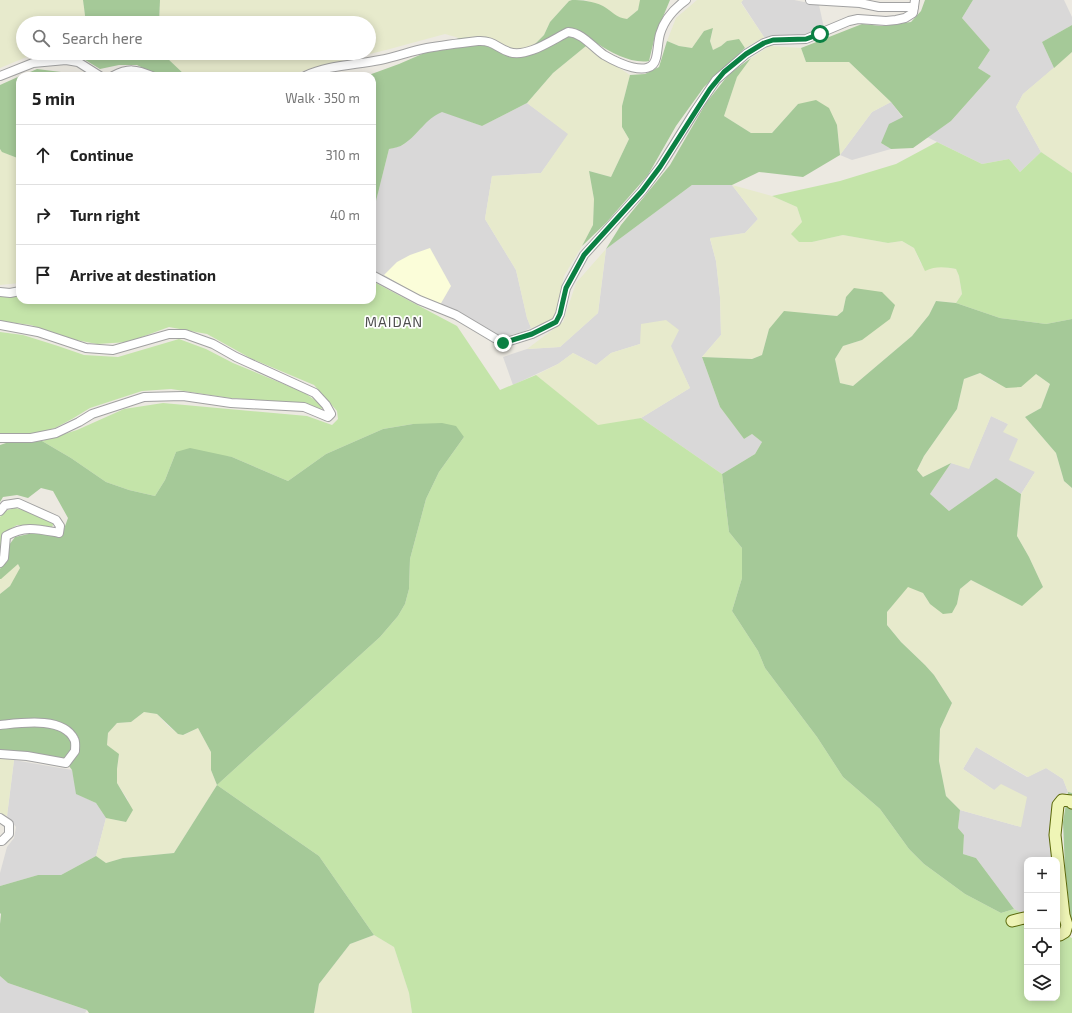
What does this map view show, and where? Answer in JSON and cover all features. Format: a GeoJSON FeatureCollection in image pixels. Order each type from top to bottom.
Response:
{"type":"FeatureCollection","features":[{"type":"Feature","properties":{"kind":"street"},"geometry":{"type":"LineString","coordinates":[[313,72],[353,63],[380,60],[427,48],[480,41],[491,42],[508,52],[520,54],[529,52],[568,32],[574,33],[587,41],[603,54],[633,68],[646,69],[653,66],[655,63],[659,48],[659,35],[664,24],[678,6],[686,0]]}},
{"type":"Feature","properties":{"kind":"street"},"geometry":{"type":"LineString","coordinates":[[376,277],[419,300],[456,315],[503,343],[532,334],[556,322],[560,314],[566,288],[584,255],[642,191],[716,80],[746,54],[764,43],[773,40],[806,39],[849,21],[858,19],[886,21],[906,18],[913,13],[914,3],[879,8],[860,3],[810,0]]}},
{"type":"Feature","properties":{"kind":"street"},"geometry":{"type":"LineString","coordinates":[[0,76],[33,63],[66,60],[78,62],[94,72]]}},
{"type":"Feature","properties":{"kind":"street"},"geometry":{"type":"LineString","coordinates":[[120,72],[124,70],[136,70],[141,72]]}},
{"type":"Feature","properties":{"kind":"street"},"geometry":{"type":"LineString","coordinates":[[0,292],[16,292]]}},
{"type":"Feature","properties":{"kind":"street"},"geometry":{"type":"LineString","coordinates":[[0,325],[38,332],[86,348],[113,350],[168,334],[185,334],[213,344],[236,357],[315,393],[326,405],[331,414],[328,417],[304,407],[231,403],[183,396],[144,397],[92,414],[56,433],[31,438],[0,438]]}},
{"type":"Feature","properties":{"kind":"street"},"geometry":{"type":"LineString","coordinates":[[0,511],[5,505],[18,503],[56,520],[60,526],[59,533],[32,527],[12,532],[6,536],[4,558],[0,563]]}},
{"type":"Feature","properties":{"kind":"street"},"geometry":{"type":"LineString","coordinates":[[0,725],[24,723],[56,724],[68,730],[75,739],[75,751],[66,763],[27,756],[0,754]]}},
{"type":"Feature","properties":{"kind":"street"},"geometry":{"type":"LineString","coordinates":[[1060,935],[1065,932],[1067,925],[1064,915],[1055,835],[1058,805],[1062,800],[1071,801],[1072,803]]}},
{"type":"Feature","properties":{"kind":"street"},"geometry":{"type":"LineString","coordinates":[[0,818],[8,824],[9,834],[2,841],[0,841]]}},
{"type":"Feature","properties":{"kind":"street"},"geometry":{"type":"LineString","coordinates":[[1012,921],[1024,918]]}},
{"type":"Feature","properties":{"kind":"shaded area"},"geometry":{"type":"Polygon","coordinates":[[[0,0],[83,0],[85,16],[16,16],[16,60],[19,60],[0,68],[0,0]]]}},
{"type":"Feature","properties":{"kind":"shaded area"},"geometry":{"type":"Polygon","coordinates":[[[83,0],[160,0],[159,16],[85,16],[83,0]]]}},
{"type":"Feature","properties":{"kind":"shaded area"},"geometry":{"type":"Polygon","coordinates":[[[160,0],[572,0],[569,1],[550,22],[544,35],[534,45],[522,52],[507,48],[481,37],[459,38],[445,34],[376,52],[376,16],[159,16],[160,0]]]}},
{"type":"Feature","properties":{"kind":"shaded area"},"geometry":{"type":"Polygon","coordinates":[[[572,0],[595,3],[603,6],[617,16],[627,19],[638,10],[640,0],[670,0],[655,36],[649,61],[643,62],[629,59],[609,51],[598,44],[586,46],[553,73],[527,103],[482,126],[442,112],[436,115],[404,144],[399,147],[389,149],[376,201],[376,72],[459,38],[489,38],[507,48],[522,52],[534,45],[544,35],[550,22],[569,1],[572,0]]]}},
{"type":"Feature","properties":{"kind":"shaded area"},"geometry":{"type":"Polygon","coordinates":[[[585,0],[640,0],[640,3],[638,10],[627,19],[620,19],[603,6],[585,0]]]}},
{"type":"Feature","properties":{"kind":"shaded area"},"geometry":{"type":"Polygon","coordinates":[[[697,0],[743,0],[741,3],[764,37],[745,48],[739,40],[727,41],[713,50],[710,41],[713,29],[704,31],[692,48],[679,46],[667,41],[676,18],[697,0]]]}},
{"type":"Feature","properties":{"kind":"shaded area"},"geometry":{"type":"Polygon","coordinates":[[[743,0],[794,0],[819,5],[824,28],[808,37],[764,37],[741,2],[743,0]]]}},
{"type":"Feature","properties":{"kind":"shaded area"},"geometry":{"type":"Polygon","coordinates":[[[925,0],[973,0],[962,18],[990,50],[978,68],[991,76],[951,121],[913,148],[891,149],[881,143],[889,124],[903,117],[891,102],[849,62],[806,62],[801,48],[862,24],[882,26],[911,22],[921,11],[925,0]]]}},
{"type":"Feature","properties":{"kind":"shaded area"},"geometry":{"type":"Polygon","coordinates":[[[973,0],[1064,0],[1072,17],[1072,25],[1042,42],[1054,68],[1023,94],[1016,107],[1041,152],[1020,172],[1009,159],[982,164],[927,137],[951,121],[991,76],[978,68],[990,50],[962,18],[973,0]]]}},
{"type":"Feature","properties":{"kind":"shaded area"},"geometry":{"type":"Polygon","coordinates":[[[1072,25],[1072,52],[1054,68],[1042,42],[1072,25]]]}},
{"type":"Feature","properties":{"kind":"shaded area"},"geometry":{"type":"Polygon","coordinates":[[[713,28],[710,41],[713,50],[727,41],[739,39],[745,48],[704,87],[676,126],[648,175],[606,223],[582,246],[593,225],[594,199],[589,171],[611,177],[629,139],[622,127],[622,106],[630,75],[645,74],[659,67],[667,41],[679,46],[692,48],[704,31],[713,28]]]}},
{"type":"Feature","properties":{"kind":"shaded area"},"geometry":{"type":"Polygon","coordinates":[[[586,46],[630,75],[622,106],[622,127],[629,139],[611,177],[589,171],[594,199],[593,225],[564,276],[553,319],[531,328],[527,318],[516,270],[485,219],[492,176],[541,173],[568,134],[527,103],[553,73],[586,46]]]}},
{"type":"Feature","properties":{"kind":"shaded area"},"geometry":{"type":"Polygon","coordinates":[[[770,46],[801,48],[806,62],[849,62],[891,102],[872,112],[840,155],[837,125],[798,104],[772,133],[751,133],[724,116],[737,76],[751,58],[770,46]]]}},
{"type":"Feature","properties":{"kind":"shaded area"},"geometry":{"type":"Polygon","coordinates":[[[1072,52],[1072,173],[1041,152],[1016,107],[1023,94],[1072,52]]]}},
{"type":"Feature","properties":{"kind":"shaded area"},"geometry":{"type":"Polygon","coordinates":[[[751,58],[737,77],[724,116],[751,133],[772,133],[798,104],[816,100],[829,108],[837,125],[840,155],[803,177],[759,172],[732,185],[692,185],[606,249],[621,225],[670,165],[706,103],[729,74],[751,58]]]}},
{"type":"Feature","properties":{"kind":"shaded area"},"geometry":{"type":"Polygon","coordinates":[[[85,60],[169,60],[182,72],[151,72],[137,65],[119,65],[100,69],[85,60]]]}},
{"type":"Feature","properties":{"kind":"shaded area"},"geometry":{"type":"Polygon","coordinates":[[[169,60],[345,60],[299,72],[182,72],[169,60]]]}},
{"type":"Feature","properties":{"kind":"shaded area"},"geometry":{"type":"Polygon","coordinates":[[[37,69],[61,72],[30,72],[37,69]]]}},
{"type":"Feature","properties":{"kind":"shaded area"},"geometry":{"type":"Polygon","coordinates":[[[16,78],[16,157],[2,152],[0,149],[0,85],[16,78]]]}},
{"type":"Feature","properties":{"kind":"shaded area"},"geometry":{"type":"Polygon","coordinates":[[[891,102],[903,118],[881,143],[891,149],[852,160],[840,155],[872,112],[891,102]]]}},
{"type":"Feature","properties":{"kind":"shaded area"},"geometry":{"type":"Polygon","coordinates":[[[527,103],[569,134],[541,173],[492,176],[485,219],[516,270],[527,318],[531,328],[503,337],[408,292],[376,274],[376,201],[389,149],[403,145],[432,116],[442,111],[482,126],[527,103]]]}},
{"type":"Feature","properties":{"kind":"shaded area"},"geometry":{"type":"Polygon","coordinates":[[[0,149],[3,152],[16,157],[16,283],[0,285],[0,149]]]}},
{"type":"Feature","properties":{"kind":"shaded area"},"geometry":{"type":"Polygon","coordinates":[[[692,185],[732,185],[758,219],[745,233],[710,239],[716,261],[720,297],[721,335],[702,357],[720,407],[744,439],[752,434],[762,442],[755,454],[722,474],[641,418],[690,388],[670,346],[640,344],[611,353],[596,365],[573,353],[558,364],[513,385],[503,357],[527,349],[560,347],[598,313],[606,249],[692,185]]]}},
{"type":"Feature","properties":{"kind":"shaded area"},"geometry":{"type":"Polygon","coordinates":[[[732,185],[772,196],[797,207],[802,222],[812,242],[843,235],[888,243],[902,241],[914,248],[921,264],[956,269],[959,276],[962,294],[956,303],[936,301],[929,315],[912,336],[853,386],[840,383],[835,359],[843,346],[862,340],[846,297],[843,311],[837,316],[807,313],[769,329],[762,355],[752,359],[702,357],[721,335],[720,297],[716,261],[710,238],[745,233],[758,219],[732,185]]]}},
{"type":"Feature","properties":{"kind":"shaded area"},"geometry":{"type":"Polygon","coordinates":[[[430,248],[451,286],[440,305],[413,292],[384,275],[397,262],[410,255],[430,248]]]}},
{"type":"Feature","properties":{"kind":"shaded area"},"geometry":{"type":"Polygon","coordinates":[[[606,249],[598,313],[560,347],[527,349],[563,322],[576,283],[606,249]]]}},
{"type":"Feature","properties":{"kind":"shaded area"},"geometry":{"type":"Polygon","coordinates":[[[854,288],[882,292],[895,305],[890,319],[862,340],[843,346],[835,359],[840,383],[853,386],[912,336],[929,315],[936,301],[956,303],[1000,318],[1046,324],[1072,319],[1072,488],[1064,481],[1056,453],[1025,417],[1041,408],[1050,384],[1036,374],[1021,387],[1006,388],[980,373],[964,379],[957,409],[924,456],[917,470],[923,477],[951,463],[930,494],[949,511],[996,478],[1021,494],[1017,536],[1043,587],[1022,606],[971,580],[960,589],[957,604],[952,613],[943,614],[930,604],[923,593],[908,587],[887,612],[887,625],[901,642],[934,675],[952,703],[940,729],[939,761],[946,796],[960,810],[958,828],[964,835],[963,854],[976,858],[1014,909],[1001,913],[965,894],[924,864],[909,849],[880,809],[843,777],[817,737],[765,668],[758,651],[732,611],[742,578],[742,548],[729,532],[722,474],[755,454],[762,442],[752,434],[744,439],[720,407],[702,357],[752,359],[762,355],[769,329],[784,311],[837,316],[843,311],[846,297],[854,288]]]}},
{"type":"Feature","properties":{"kind":"shaded area"},"geometry":{"type":"Polygon","coordinates":[[[666,320],[679,330],[671,346],[690,388],[641,418],[598,426],[536,375],[558,364],[573,353],[596,365],[611,353],[640,344],[641,324],[666,320]]]}},
{"type":"Feature","properties":{"kind":"shaded area"},"geometry":{"type":"Polygon","coordinates":[[[980,373],[996,383],[1036,374],[1050,384],[1041,408],[1025,417],[1056,453],[1064,481],[1072,488],[1072,793],[1068,792],[1063,779],[1046,768],[1028,777],[976,747],[963,769],[994,790],[1001,784],[1027,797],[1021,827],[960,810],[946,796],[939,761],[940,729],[952,703],[934,675],[901,642],[887,625],[887,612],[908,586],[923,593],[930,604],[957,604],[960,589],[971,580],[1009,599],[1043,587],[1017,536],[1021,494],[1035,472],[1009,460],[1018,439],[1003,432],[1008,424],[991,416],[969,469],[951,463],[923,477],[917,470],[924,456],[957,409],[964,379],[980,373]]]}},
{"type":"Feature","properties":{"kind":"shaded area"},"geometry":{"type":"Polygon","coordinates":[[[991,416],[1008,424],[1018,439],[1035,472],[1021,494],[996,478],[949,511],[930,494],[951,463],[969,468],[991,416]]]}},
{"type":"Feature","properties":{"kind":"shaded area"},"geometry":{"type":"Polygon","coordinates":[[[442,423],[456,426],[464,437],[439,472],[426,499],[410,559],[409,589],[405,604],[398,616],[380,637],[217,785],[211,770],[211,752],[198,728],[183,735],[178,734],[157,714],[144,712],[131,722],[117,723],[108,733],[107,745],[119,754],[117,783],[133,810],[126,822],[106,818],[96,803],[76,794],[72,770],[63,758],[31,753],[0,751],[0,594],[10,586],[20,568],[18,564],[1,579],[0,569],[6,558],[9,545],[15,537],[33,533],[61,537],[68,518],[53,491],[41,488],[28,498],[17,495],[3,497],[0,502],[0,445],[9,442],[42,441],[71,458],[106,482],[129,490],[155,496],[165,480],[176,452],[190,448],[232,457],[288,481],[326,454],[383,429],[413,424],[442,423]]]}},
{"type":"Feature","properties":{"kind":"shaded area"},"geometry":{"type":"Polygon","coordinates":[[[18,563],[20,568],[16,578],[10,586],[0,594],[0,579],[18,563]]]}},
{"type":"Feature","properties":{"kind":"shaded area"},"geometry":{"type":"Polygon","coordinates":[[[144,712],[157,714],[178,734],[184,735],[198,728],[211,752],[211,770],[217,785],[174,853],[123,858],[106,863],[96,856],[106,818],[126,822],[128,800],[117,783],[119,755],[107,745],[108,733],[117,723],[131,722],[144,712]]]}},
{"type":"Feature","properties":{"kind":"shaded area"},"geometry":{"type":"Polygon","coordinates":[[[976,747],[1027,777],[1046,768],[1063,779],[1068,792],[1060,798],[1053,857],[1024,857],[1024,914],[1014,909],[976,858],[963,854],[964,835],[958,828],[960,810],[1021,827],[994,790],[963,769],[976,747]]]}},
{"type":"Feature","properties":{"kind":"shaded area"},"geometry":{"type":"Polygon","coordinates":[[[0,757],[14,760],[7,816],[0,813],[0,757]]]}},
{"type":"Feature","properties":{"kind":"shaded area"},"geometry":{"type":"Polygon","coordinates":[[[14,760],[72,770],[77,794],[96,803],[106,818],[96,856],[61,875],[38,875],[0,886],[0,873],[7,847],[14,838],[16,827],[7,816],[14,760]]]}},
{"type":"Feature","properties":{"kind":"shaded area"},"geometry":{"type":"Polygon","coordinates":[[[217,785],[319,856],[374,935],[350,944],[319,984],[314,1013],[89,1013],[87,1010],[8,983],[0,976],[0,886],[38,875],[61,875],[96,856],[106,863],[123,858],[174,853],[217,785]]]}},
{"type":"Feature","properties":{"kind":"shaded area"},"geometry":{"type":"Polygon","coordinates":[[[1068,792],[1072,793],[1072,930],[1065,868],[1063,822],[1068,792]]]}},
{"type":"Feature","properties":{"kind":"shaded area"},"geometry":{"type":"Polygon","coordinates":[[[374,935],[394,947],[409,993],[412,1013],[314,1013],[319,984],[350,944],[374,935]]]}},
{"type":"Feature","properties":{"kind":"shaded area"},"geometry":{"type":"Polygon","coordinates":[[[0,976],[8,983],[87,1010],[85,1013],[0,1013],[0,976]]]}},
{"type":"Feature","properties":{"kind":"green space"},"geometry":{"type":"Polygon","coordinates":[[[937,142],[982,164],[1009,159],[1020,172],[1041,152],[1072,173],[1072,319],[1046,324],[1000,318],[956,303],[962,294],[959,276],[956,269],[940,267],[925,271],[914,248],[902,241],[888,243],[843,235],[812,242],[799,242],[791,234],[802,222],[797,207],[772,196],[840,181],[896,164],[937,142]]]}},
{"type":"Feature","properties":{"kind":"green space"},"geometry":{"type":"Polygon","coordinates":[[[376,283],[457,326],[500,390],[536,375],[598,425],[641,418],[722,474],[729,532],[742,548],[742,578],[732,611],[758,651],[765,668],[817,737],[843,777],[880,809],[909,849],[924,864],[965,894],[1001,913],[1014,909],[1024,914],[1024,1001],[1060,1001],[1060,932],[1072,938],[1072,1013],[412,1013],[409,993],[394,947],[374,935],[319,856],[217,785],[380,637],[398,616],[405,604],[409,589],[410,559],[426,499],[439,472],[464,437],[413,424],[383,429],[326,454],[288,481],[232,457],[176,452],[165,480],[155,496],[129,490],[106,482],[71,458],[42,441],[77,430],[124,409],[163,403],[307,416],[332,425],[338,419],[337,411],[314,385],[252,359],[207,334],[169,327],[128,342],[97,344],[71,339],[31,325],[0,321],[0,296],[16,294],[16,304],[376,304],[376,283]]]}},
{"type":"Feature","properties":{"kind":"green space"},"geometry":{"type":"Polygon","coordinates":[[[0,332],[23,335],[84,355],[118,357],[179,339],[206,349],[233,363],[305,393],[323,406],[321,410],[300,403],[230,398],[171,389],[142,391],[90,408],[55,428],[34,434],[0,434],[0,332]]]}},
{"type":"Feature","properties":{"kind":"green space"},"geometry":{"type":"Polygon","coordinates":[[[15,508],[24,510],[54,523],[52,527],[17,525],[4,533],[2,547],[0,550],[0,517],[5,511],[15,508]]]}},
{"type":"Feature","properties":{"kind":"district","name":"MAIDAN"},"geometry":{"type":"Point","coordinates":[394,322]}},
{"type":"Feature","properties":{"kind":"route"},"geometry":{"type":"LineString","coordinates":[[503,343],[532,334],[556,322],[560,314],[566,288],[584,255],[642,191],[660,167],[716,80],[724,72],[746,54],[764,43],[773,40],[806,39],[820,34]]}}]}
